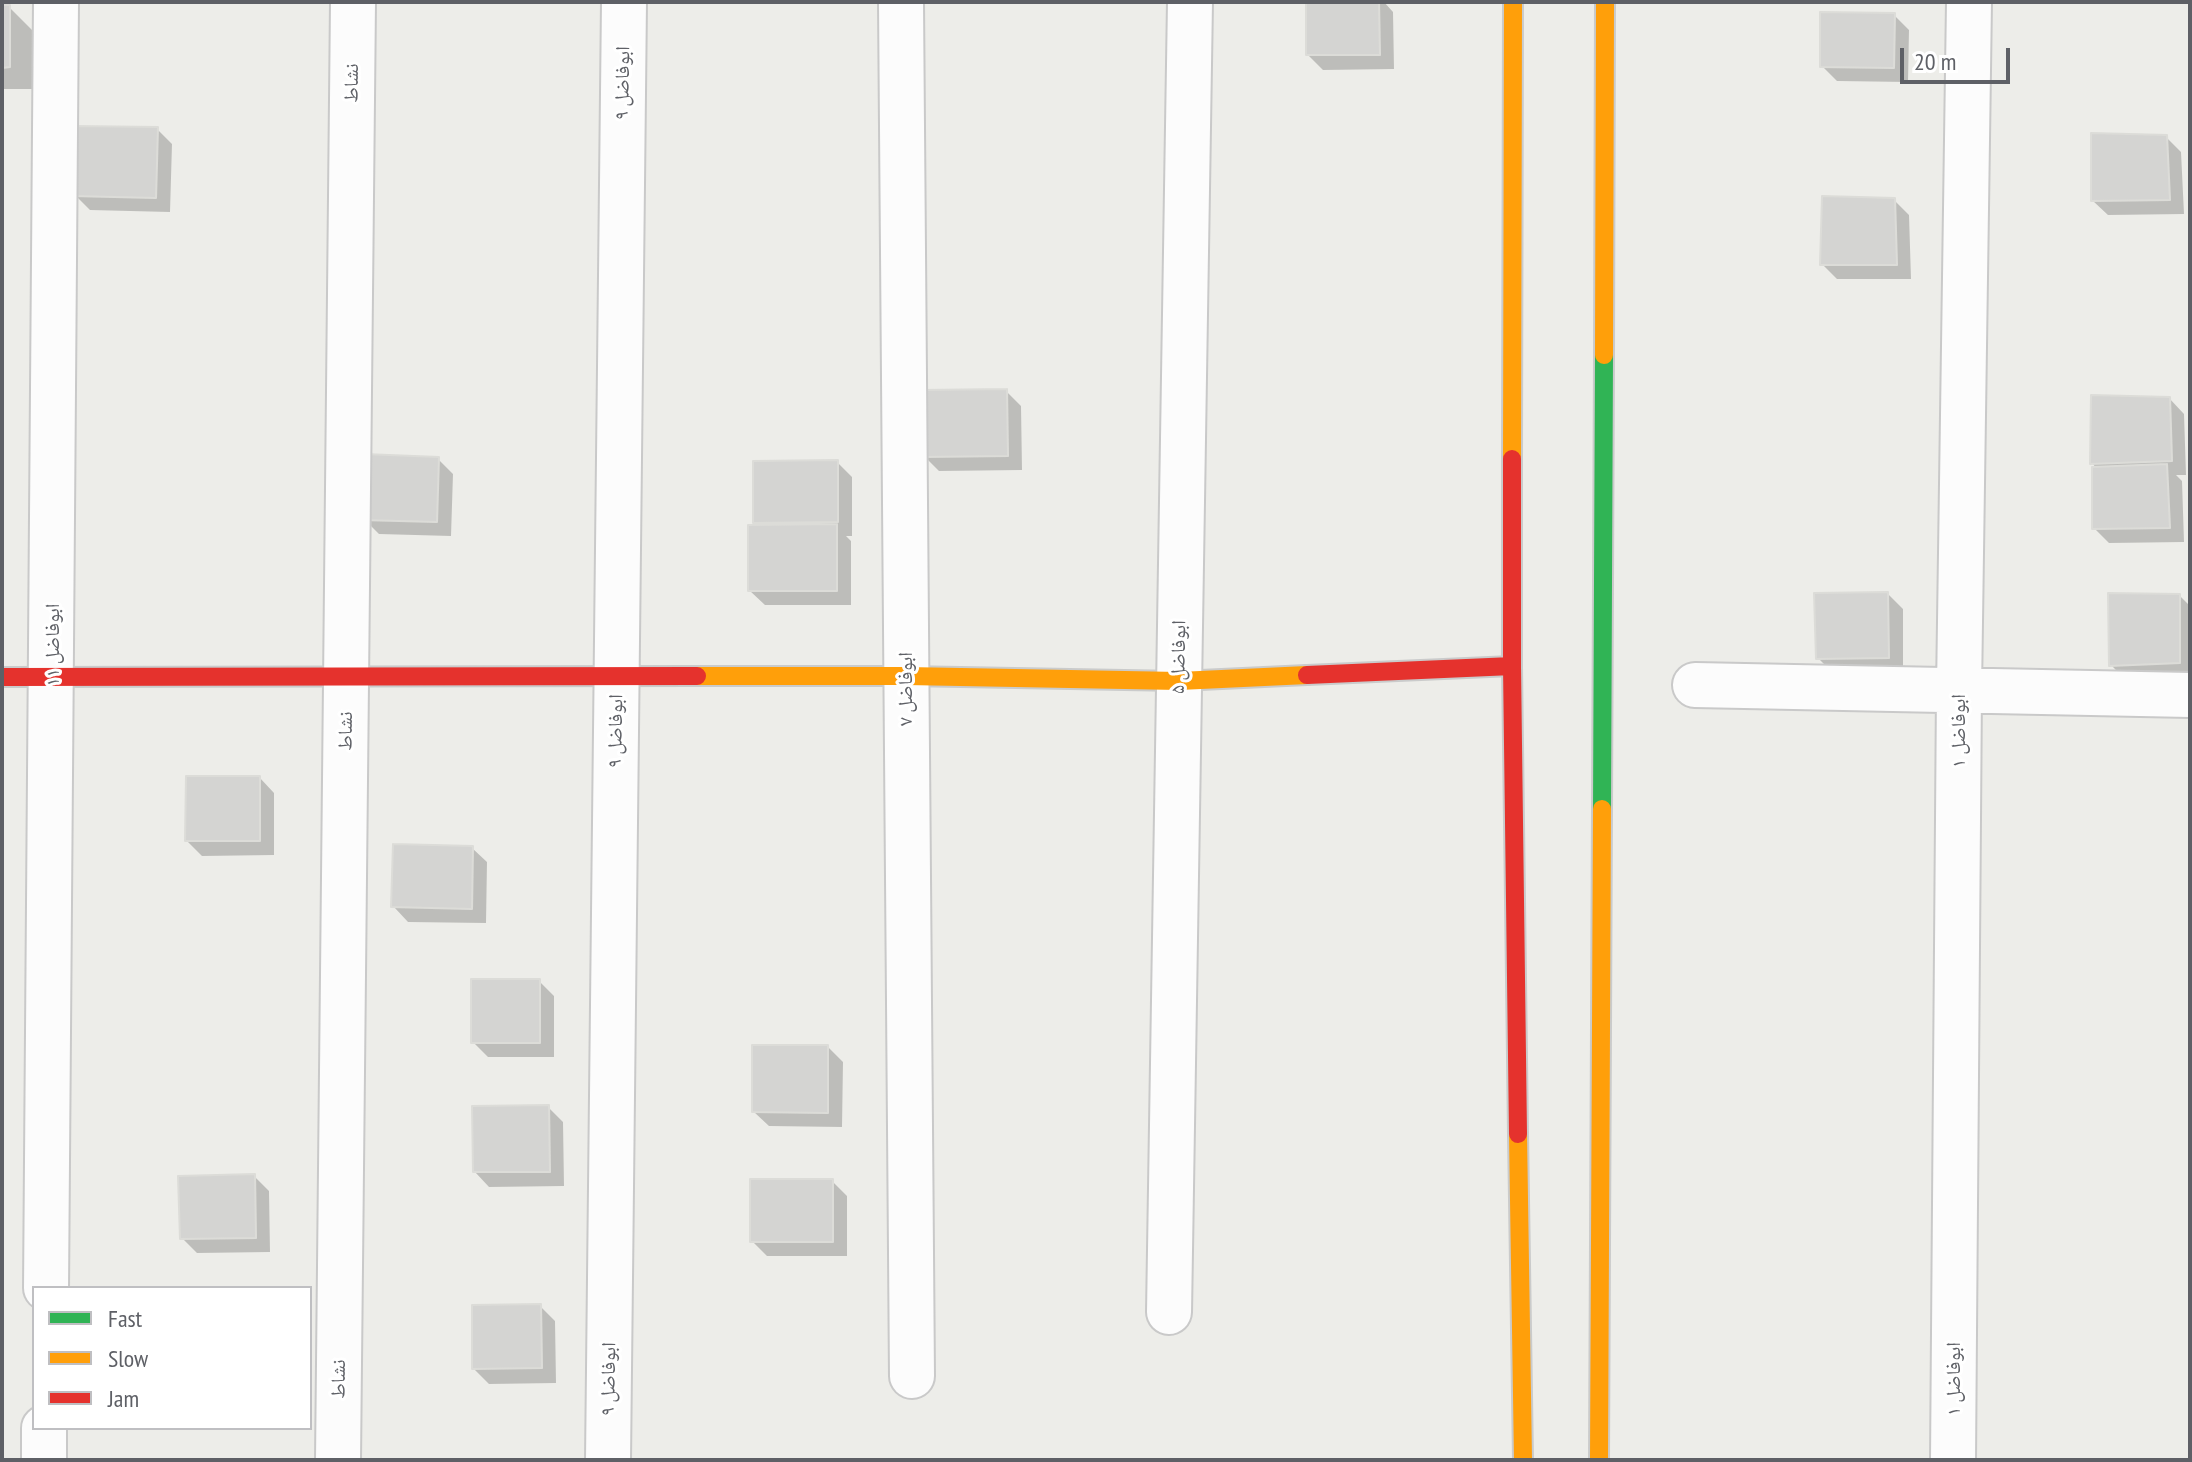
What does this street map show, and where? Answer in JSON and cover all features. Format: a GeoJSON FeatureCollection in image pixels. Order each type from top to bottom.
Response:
{"type":"FeatureCollection","features":[{"type":"Feature","properties":{"kind":"main road"},"geometry":{"type":"LineString","coordinates":[[1513,2],[1512,666],[1523,1460]]}},
{"type":"Feature","properties":{"kind":"main road"},"geometry":{"type":"LineString","coordinates":[[1599,1460],[1605,2]]}},
{"type":"Feature","properties":{"kind":"main road"},"geometry":{"type":"LineString","coordinates":[[2,677],[906,676],[1179,681],[1512,666]]}},
{"type":"Feature","properties":{"kind":"street","name":"ابوفاضل ۱۱"},"geometry":{"type":"LineString","coordinates":[[46,1286],[56,2]]}},
{"type":"Feature","properties":{"kind":"street","name":"نشاط"},"geometry":{"type":"LineString","coordinates":[[338,1460],[353,2]]}},
{"type":"Feature","properties":{"kind":"street","name":"ابوفاضل ۹"},"geometry":{"type":"LineString","coordinates":[[608,1460],[624,2]]}},
{"type":"Feature","properties":{"kind":"street","name":"ابوفاضل ۷"},"geometry":{"type":"LineString","coordinates":[[901,2],[912,1376]]}},
{"type":"Feature","properties":{"kind":"street","name":"ابوفاضل ۵"},"geometry":{"type":"LineString","coordinates":[[1169,1312],[1190,2]]}},
{"type":"Feature","properties":{"kind":"street","name":"ابوفاضل ۱"},"geometry":{"type":"LineString","coordinates":[[1953,1460],[1959,690],[1969,2]]}},
{"type":"Feature","properties":{"kind":"street"},"geometry":{"type":"LineString","coordinates":[[1695,685],[2190,695]]}},
{"type":"Feature","properties":{"kind":"street"},"geometry":{"type":"LineString","coordinates":[[44,1430],[44,1460]]}},
{"type":"Feature","properties":{"kind":"building"},"geometry":{"type":"Polygon","coordinates":[[[1306,2],[1379,2],[1380,55],[1306,55],[1306,2]]]}},
{"type":"Feature","properties":{"kind":"building"},"geometry":{"type":"Polygon","coordinates":[[[2,5],[10,5],[10,67],[2,68],[2,5]]]}},
{"type":"Feature","properties":{"kind":"building"},"geometry":{"type":"Polygon","coordinates":[[[1820,12],[1895,13],[1894,68],[1820,67],[1820,12]]]}},
{"type":"Feature","properties":{"kind":"building"},"geometry":{"type":"Polygon","coordinates":[[[74,126],[158,127],[156,198],[73,196],[74,126]]]}},
{"type":"Feature","properties":{"kind":"building"},"geometry":{"type":"Polygon","coordinates":[[[2091,133],[2167,135],[2170,200],[2091,201],[2091,133]]]}},
{"type":"Feature","properties":{"kind":"building"},"geometry":{"type":"Polygon","coordinates":[[[1822,196],[1895,198],[1897,265],[1820,265],[1822,196]]]}},
{"type":"Feature","properties":{"kind":"building"},"geometry":{"type":"Polygon","coordinates":[[[1007,389],[1008,456],[922,457],[921,390],[1007,389]]]}},
{"type":"Feature","properties":{"kind":"building"},"geometry":{"type":"Polygon","coordinates":[[[2091,395],[2170,397],[2172,461],[2090,464],[2091,395]]]}},
{"type":"Feature","properties":{"kind":"building"},"geometry":{"type":"Polygon","coordinates":[[[364,454],[439,457],[437,522],[362,520],[364,454]]]}},
{"type":"Feature","properties":{"kind":"building"},"geometry":{"type":"Polygon","coordinates":[[[838,460],[838,522],[753,523],[753,461],[838,460]]]}},
{"type":"Feature","properties":{"kind":"building"},"geometry":{"type":"Polygon","coordinates":[[[2167,464],[2170,528],[2092,529],[2092,467],[2167,464]]]}},
{"type":"Feature","properties":{"kind":"building"},"geometry":{"type":"Polygon","coordinates":[[[837,524],[837,591],[748,591],[748,525],[837,524]]]}},
{"type":"Feature","properties":{"kind":"building"},"geometry":{"type":"Polygon","coordinates":[[[1888,592],[1889,658],[1816,659],[1814,593],[1888,592]]]}},
{"type":"Feature","properties":{"kind":"building"},"geometry":{"type":"Polygon","coordinates":[[[2108,593],[2180,594],[2180,663],[2109,666],[2108,593]]]}},
{"type":"Feature","properties":{"kind":"building"},"geometry":{"type":"Polygon","coordinates":[[[186,776],[260,776],[260,841],[185,841],[186,776]]]}},
{"type":"Feature","properties":{"kind":"building"},"geometry":{"type":"Polygon","coordinates":[[[393,844],[473,846],[472,909],[391,907],[393,844]]]}},
{"type":"Feature","properties":{"kind":"building"},"geometry":{"type":"Polygon","coordinates":[[[471,979],[540,979],[540,1043],[471,1043],[471,979]]]}},
{"type":"Feature","properties":{"kind":"building"},"geometry":{"type":"Polygon","coordinates":[[[752,1045],[828,1045],[828,1113],[752,1112],[752,1045]]]}},
{"type":"Feature","properties":{"kind":"building"},"geometry":{"type":"Polygon","coordinates":[[[549,1105],[550,1172],[473,1172],[472,1106],[549,1105]]]}},
{"type":"Feature","properties":{"kind":"building"},"geometry":{"type":"Polygon","coordinates":[[[255,1174],[256,1238],[180,1239],[178,1176],[255,1174]]]}},
{"type":"Feature","properties":{"kind":"building"},"geometry":{"type":"Polygon","coordinates":[[[750,1179],[833,1179],[833,1242],[750,1242],[750,1179]]]}},
{"type":"Feature","properties":{"kind":"building"},"geometry":{"type":"Polygon","coordinates":[[[541,1304],[542,1368],[472,1369],[472,1305],[541,1304]]]}},
{"type":"Feature","properties":{"kind":"traffic: fast"},"geometry":{"type":"LineString","coordinates":[[1602,809],[1604,355]]}},
{"type":"Feature","properties":{"kind":"traffic: slow"},"geometry":{"type":"LineString","coordinates":[[1512,459],[1513,2]]}},
{"type":"Feature","properties":{"kind":"traffic: slow"},"geometry":{"type":"LineString","coordinates":[[1604,355],[1605,2]]}},
{"type":"Feature","properties":{"kind":"traffic: slow"},"geometry":{"type":"LineString","coordinates":[[697,676],[1179,681],[1307,675]]}},
{"type":"Feature","properties":{"kind":"traffic: slow"},"geometry":{"type":"LineString","coordinates":[[1599,1460],[1602,809]]}},
{"type":"Feature","properties":{"kind":"traffic: slow"},"geometry":{"type":"LineString","coordinates":[[1518,1134],[1523,1460]]}},
{"type":"Feature","properties":{"kind":"traffic: jam"},"geometry":{"type":"LineString","coordinates":[[1512,459],[1518,1134]]}},
{"type":"Feature","properties":{"kind":"traffic: jam"},"geometry":{"type":"LineString","coordinates":[[1307,675],[1512,666]]}},
{"type":"Feature","properties":{"kind":"traffic: jam"},"geometry":{"type":"LineString","coordinates":[[2,677],[697,676]]}}]}
